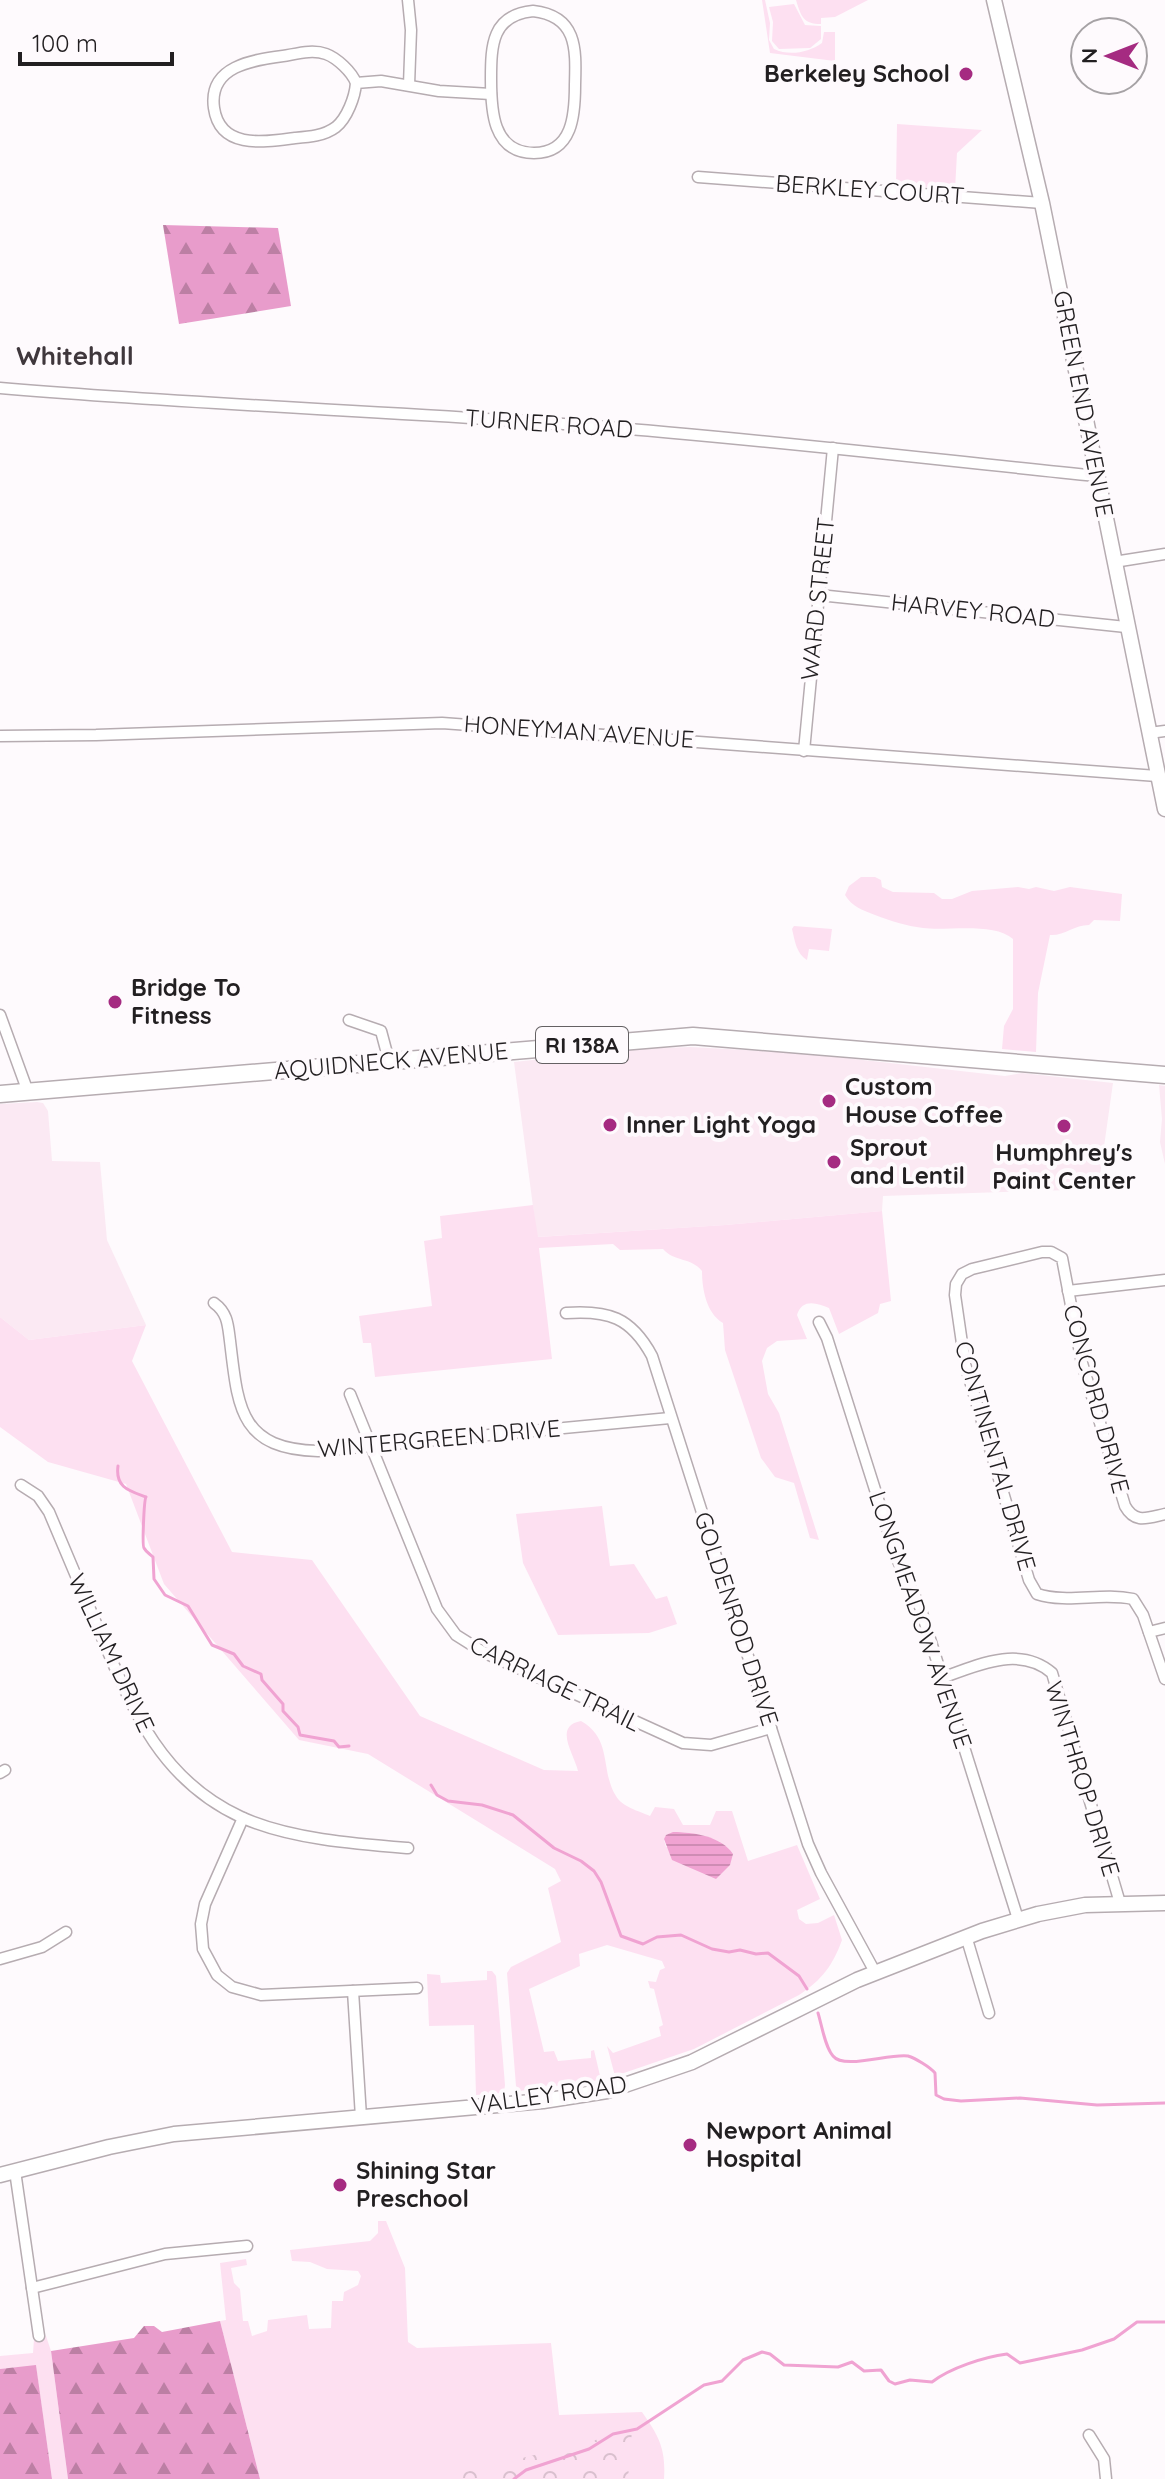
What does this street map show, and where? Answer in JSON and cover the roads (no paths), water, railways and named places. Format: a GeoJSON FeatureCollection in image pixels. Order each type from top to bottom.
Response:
{"type":"FeatureCollection","features":[{"type":"Feature","properties":{"kind":"main road","name":"GREEN END AVENUE"},"geometry":{"type":"LineString","coordinates":[[994,0],[1042,203],[1165,809]]}},
{"type":"Feature","properties":{"kind":"main road","name":"AQUIDNECK AVENUE"},"geometry":{"type":"LineString","coordinates":[[0,1094],[693,1036],[1165,1075]]}},
{"type":"Feature","properties":{"kind":"main road","name":"VALLEY ROAD"},"geometry":{"type":"LineString","coordinates":[[0,2175],[174,2134],[543,2101],[607,2091],[692,2062],[875,1972],[966,1936],[1018,1919],[1085,1905],[1165,1903]]}},
{"type":"Feature","properties":{"kind":"street"},"geometry":{"type":"LineString","coordinates":[[408,0],[411,30],[409,85]]}},
{"type":"Feature","properties":{"kind":"street"},"geometry":{"type":"LineString","coordinates":[[533,11],[552,16],[566,27],[576,48],[575,115],[571,128],[560,143],[535,153],[521,151],[509,144],[495,126],[491,94],[491,48],[495,35],[504,24],[515,16],[533,11]]}},
{"type":"Feature","properties":{"kind":"street"},"geometry":{"type":"LineString","coordinates":[[306,52],[322,53],[352,75],[356,83],[341,122],[330,131],[315,136],[247,142],[226,131],[214,110],[214,96],[222,78],[237,65],[249,61],[306,52]]}},
{"type":"Feature","properties":{"kind":"street"},"geometry":{"type":"LineString","coordinates":[[356,83],[381,81],[439,91],[491,94]]}},
{"type":"Feature","properties":{"kind":"street","name":"BERKLEY COURT"},"geometry":{"type":"LineString","coordinates":[[698,177],[1042,203]]}},
{"type":"Feature","properties":{"kind":"street","name":"TURNER ROAD"},"geometry":{"type":"LineString","coordinates":[[0,388],[133,399],[490,419],[833,448],[1097,476]]}},
{"type":"Feature","properties":{"kind":"street","name":"WARD STREET"},"geometry":{"type":"LineString","coordinates":[[804,751],[833,448]]}},
{"type":"Feature","properties":{"kind":"street"},"geometry":{"type":"LineString","coordinates":[[1114,562],[1165,554]]}},
{"type":"Feature","properties":{"kind":"street","name":"HARVEY ROAD"},"geometry":{"type":"LineString","coordinates":[[819,595],[1126,627]]}},
{"type":"Feature","properties":{"kind":"street","name":"HONEYMAN AVENUE"},"geometry":{"type":"LineString","coordinates":[[0,736],[442,723],[1157,776]]}},
{"type":"Feature","properties":{"kind":"street"},"geometry":{"type":"LineString","coordinates":[[1149,733],[1165,731]]}},
{"type":"Feature","properties":{"kind":"street"},"geometry":{"type":"LineString","coordinates":[[0,1015],[28,1092]]}},
{"type":"Feature","properties":{"kind":"street"},"geometry":{"type":"LineString","coordinates":[[349,1020],[381,1031],[389,1061]]}},
{"type":"Feature","properties":{"kind":"street","name":"CONTINENTAL DRIVE"},"geometry":{"type":"LineString","coordinates":[[1068,1291],[1062,1258],[1051,1252],[962,1274],[956,1284],[955,1295],[965,1364],[1020,1553],[1037,1594],[1052,1599],[1116,1595],[1133,1599],[1149,1632],[1165,1679]]}},
{"type":"Feature","properties":{"kind":"street"},"geometry":{"type":"LineString","coordinates":[[1068,1291],[1165,1280]]}},
{"type":"Feature","properties":{"kind":"street","name":"CONCORD DRIVE"},"geometry":{"type":"LineString","coordinates":[[1068,1291],[1082,1363],[1125,1506],[1138,1520],[1165,1514]]}},
{"type":"Feature","properties":{"kind":"street","name":"WINTERGREEN DRIVE"},"geometry":{"type":"LineString","coordinates":[[214,1303],[225,1314],[239,1403],[252,1428],[280,1447],[297,1450],[371,1446],[670,1418]]}},
{"type":"Feature","properties":{"kind":"street","name":"GOLDENROD DRIVE"},"geometry":{"type":"LineString","coordinates":[[566,1313],[590,1311],[618,1318],[639,1335],[652,1356],[808,1844],[875,1972]]}},
{"type":"Feature","properties":{"kind":"street","name":"LONGMEADOW AVENUE"},"geometry":{"type":"LineString","coordinates":[[819,1322],[827,1338],[897,1559],[917,1598],[1018,1919]]}},
{"type":"Feature","properties":{"kind":"street","name":"CARRIAGE TRAIL"},"geometry":{"type":"LineString","coordinates":[[350,1394],[437,1609],[445,1623],[469,1645],[683,1743],[711,1745],[771,1728]]}},
{"type":"Feature","properties":{"kind":"street","name":"WILLIAM DRIVE"},"geometry":{"type":"LineString","coordinates":[[21,1485],[38,1496],[49,1512],[125,1691],[149,1737],[175,1770],[199,1792],[243,1818],[335,1840],[408,1848]]}},
{"type":"Feature","properties":{"kind":"street"},"geometry":{"type":"LineString","coordinates":[[1149,1632],[1165,1628]]}},
{"type":"Feature","properties":{"kind":"street","name":"WINTHROP DRIVE"},"geometry":{"type":"LineString","coordinates":[[942,1678],[996,1659],[1013,1658],[1042,1664],[1052,1673],[1120,1903]]}},
{"type":"Feature","properties":{"kind":"street"},"geometry":{"type":"LineString","coordinates":[[243,1818],[203,1913],[201,1936],[211,1967],[224,1982],[250,1993],[273,1995],[417,1988]]}},
{"type":"Feature","properties":{"kind":"street"},"geometry":{"type":"LineString","coordinates":[[0,1959],[42,1947],[66,1932]]}},
{"type":"Feature","properties":{"kind":"street"},"geometry":{"type":"LineString","coordinates":[[966,1936],[989,2013]]}},
{"type":"Feature","properties":{"kind":"street"},"geometry":{"type":"LineString","coordinates":[[353,1991],[361,2117]]}},
{"type":"Feature","properties":{"kind":"street"},"geometry":{"type":"LineString","coordinates":[[15,2171],[39,2336]]}},
{"type":"Feature","properties":{"kind":"street"},"geometry":{"type":"LineString","coordinates":[[32,2288],[165,2254],[247,2246]]}},
{"type":"Feature","properties":{"kind":"street"},"geometry":{"type":"LineString","coordinates":[[1089,2435],[1104,2459],[1106,2479]]}},
{"type":"Feature","properties":{"kind":"waterway"},"geometry":{"type":"LineString","coordinates":[[118,1466],[121,1484],[146,1497],[143,1545],[153,1557],[154,1579],[165,1595],[188,1606],[212,1645],[234,1654],[243,1666],[261,1674],[262,1680],[283,1704],[283,1711],[298,1727],[300,1735],[334,1741],[339,1747],[349,1746]]}},
{"type":"Feature","properties":{"kind":"waterway"},"geometry":{"type":"LineString","coordinates":[[431,1785],[437,1795],[448,1801],[482,1805],[513,1815],[554,1848],[594,1871],[621,1936],[643,1944],[657,1937],[681,1935],[712,1949],[768,1953],[799,1976],[807,1989]]}},
{"type":"Feature","properties":{"kind":"waterway"},"geometry":{"type":"LineString","coordinates":[[818,2013],[833,2056],[847,2061],[911,2057],[935,2073],[936,2095],[944,2099],[1020,2098],[1097,2105],[1165,2103]]}},
{"type":"Feature","properties":{"kind":"waterway"},"geometry":{"type":"LineString","coordinates":[[514,2479],[526,2470],[589,2449],[613,2434],[637,2429],[704,2385],[722,2381],[743,2360],[762,2352],[784,2365],[838,2367],[852,2362],[864,2371],[881,2370],[895,2384],[910,2380],[932,2382],[958,2368],[988,2358],[1007,2354],[1020,2363],[1082,2350],[1114,2339],[1137,2322],[1165,2322]]}},
{"type":"Feature","properties":{"kind":"place","name":"Berkeley School"},"geometry":{"type":"Point","coordinates":[966,74]}},
{"type":"Feature","properties":{"kind":"place","name":"Bridge To Fitness"},"geometry":{"type":"Point","coordinates":[115,1002]}},
{"type":"Feature","properties":{"kind":"place","name":"Custom House Coffee"},"geometry":{"type":"Point","coordinates":[829,1101]}},
{"type":"Feature","properties":{"kind":"place","name":"Inner Light Yoga"},"geometry":{"type":"Point","coordinates":[610,1125]}},
{"type":"Feature","properties":{"kind":"place","name":"Humphrey's Paint Center"},"geometry":{"type":"Point","coordinates":[1064,1126]}},
{"type":"Feature","properties":{"kind":"place","name":"Sprout and Lentil"},"geometry":{"type":"Point","coordinates":[834,1162]}},
{"type":"Feature","properties":{"kind":"place","name":"Newport Animal Hospital"},"geometry":{"type":"Point","coordinates":[690,2145]}},
{"type":"Feature","properties":{"kind":"place","name":"Shining Star Preschool"},"geometry":{"type":"Point","coordinates":[340,2185]}},
{"type":"Feature","properties":{"kind":"district","name":"Whitehall"},"geometry":{"type":"Point","coordinates":[75,356]}}]}
